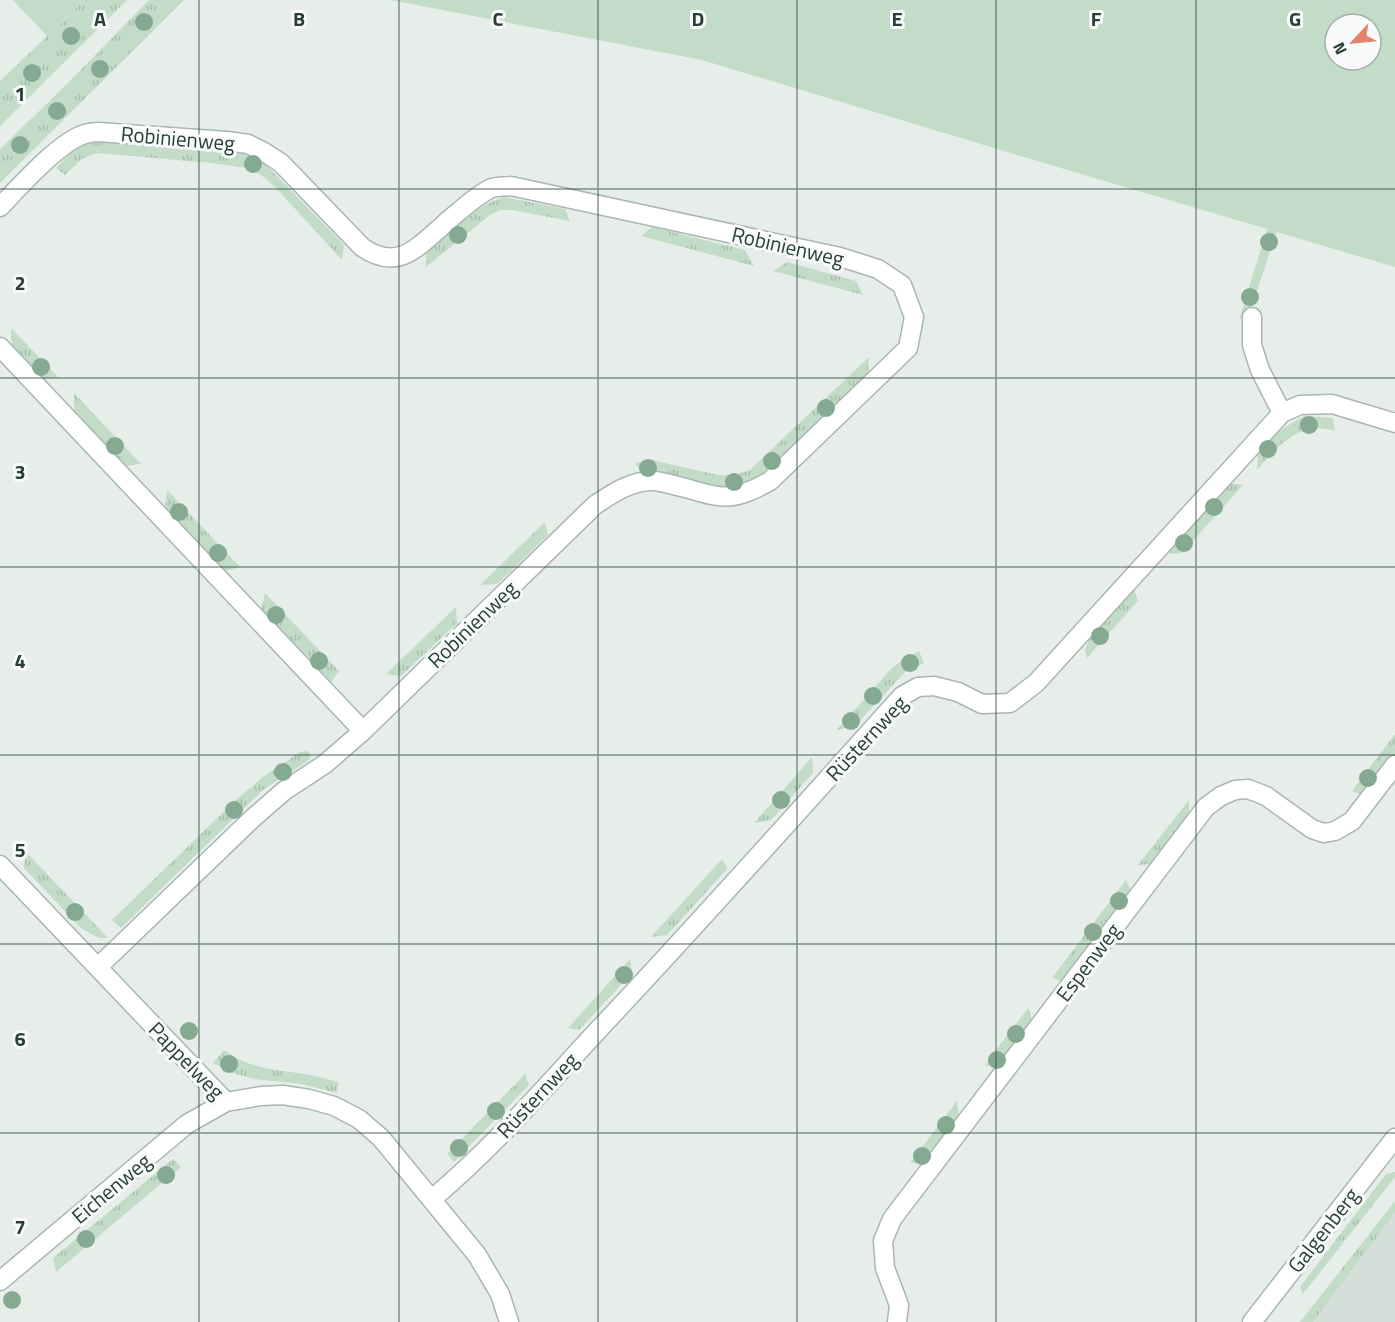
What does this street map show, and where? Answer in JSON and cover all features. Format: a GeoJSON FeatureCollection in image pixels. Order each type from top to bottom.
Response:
{"type":"FeatureCollection","features":[{"type":"Feature","properties":{"kind":"street","name":"Robinienweg"},"geometry":{"type":"LineString","coordinates":[[0,207],[55,152],[83,134],[98,132],[227,141],[248,144],[282,163],[362,247],[372,254],[388,258],[403,256],[418,248],[449,219],[484,193],[493,188],[511,186],[840,257],[878,269],[902,285],[915,317],[908,348],[770,481],[751,492],[732,497],[715,497],[655,481],[638,482],[617,490],[595,505],[363,730],[325,764],[284,791],[253,818],[98,967]]}},
{"type":"Feature","properties":{"kind":"street"},"geometry":{"type":"LineString","coordinates":[[1252,317],[1252,345],[1257,362],[1282,412],[1300,405],[1332,404],[1395,423]]}},
{"type":"Feature","properties":{"kind":"street"},"geometry":{"type":"LineString","coordinates":[[0,347],[363,730]]}},
{"type":"Feature","properties":{"kind":"street","name":"Rüsternweg"},"geometry":{"type":"LineString","coordinates":[[432,1199],[470,1166],[697,924],[902,696],[918,687],[934,686],[958,692],[982,704],[1010,703],[1036,683],[1282,412]]}},
{"type":"Feature","properties":{"kind":"street","name":"Espenweg"},"geometry":{"type":"LineString","coordinates":[[897,1322],[899,1305],[885,1268],[883,1240],[892,1219],[1206,807],[1221,796],[1236,790],[1248,789],[1266,796],[1312,829],[1324,833],[1335,831],[1352,821],[1395,765]]}},
{"type":"Feature","properties":{"kind":"street","name":"Pappelweg"},"geometry":{"type":"LineString","coordinates":[[0,865],[226,1102],[283,1095],[309,1099],[333,1106],[359,1119],[381,1138],[477,1255],[500,1294],[509,1322]]}},
{"type":"Feature","properties":{"kind":"street","name":"Eichenweg"},"geometry":{"type":"LineString","coordinates":[[0,1281],[187,1124],[226,1102]]}},
{"type":"Feature","properties":{"kind":"street","name":"Galgenberg"},"geometry":{"type":"LineString","coordinates":[[1252,1322],[1395,1138]]}},
{"type":"Feature","properties":{"kind":"shaded area"},"geometry":{"type":"Polygon","coordinates":[[[1395,1213],[1395,1322],[1313,1322],[1395,1213]]]}},
{"type":"Feature","properties":{"kind":"green space"},"geometry":{"type":"Polygon","coordinates":[[[13,0],[85,0],[47,36],[13,0]]]}},
{"type":"Feature","properties":{"kind":"green space"},"geometry":{"type":"Polygon","coordinates":[[[85,0],[127,0],[0,126],[0,81],[85,0]]]}},
{"type":"Feature","properties":{"kind":"green space"},"geometry":{"type":"Polygon","coordinates":[[[149,0],[184,0],[0,183],[0,149],[149,0]]]}},
{"type":"Feature","properties":{"kind":"green space"},"geometry":{"type":"Polygon","coordinates":[[[390,0],[1395,0],[1395,267],[702,60],[390,0]]]}},
{"type":"Feature","properties":{"kind":"green space"},"geometry":{"type":"Polygon","coordinates":[[[101,142],[243,154],[259,160],[344,245],[342,260],[276,188],[261,175],[247,168],[97,153],[83,158],[65,175],[56,168],[73,150],[87,143],[101,142]]]}},
{"type":"Feature","properties":{"kind":"green space"},"geometry":{"type":"Polygon","coordinates":[[[504,197],[565,209],[570,221],[512,210],[500,210],[490,215],[426,267],[426,254],[453,229],[472,213],[504,197]]]}},
{"type":"Feature","properties":{"kind":"green space"},"geometry":{"type":"Polygon","coordinates":[[[652,227],[745,250],[754,266],[641,236],[652,227]]]}},
{"type":"Feature","properties":{"kind":"green space"},"geometry":{"type":"Polygon","coordinates":[[[1267,229],[1277,231],[1252,306],[1239,320],[1267,229]]]}},
{"type":"Feature","properties":{"kind":"green space"},"geometry":{"type":"Polygon","coordinates":[[[787,262],[856,281],[863,295],[773,271],[787,262]]]}},
{"type":"Feature","properties":{"kind":"green space"},"geometry":{"type":"Polygon","coordinates":[[[11,328],[58,377],[43,379],[12,348],[11,328]]]}},
{"type":"Feature","properties":{"kind":"green space"},"geometry":{"type":"Polygon","coordinates":[[[869,357],[868,376],[764,475],[739,488],[724,489],[684,479],[643,474],[635,463],[652,460],[718,475],[734,475],[750,470],[869,357]]]}},
{"type":"Feature","properties":{"kind":"green space"},"geometry":{"type":"Polygon","coordinates":[[[74,393],[141,464],[126,466],[74,412],[74,393]]]}},
{"type":"Feature","properties":{"kind":"green space"},"geometry":{"type":"Polygon","coordinates":[[[1305,416],[1333,418],[1335,431],[1311,429],[1290,437],[1257,470],[1258,452],[1280,431],[1305,416]]]}},
{"type":"Feature","properties":{"kind":"green space"},"geometry":{"type":"Polygon","coordinates":[[[1229,483],[1243,485],[1182,553],[1170,554],[1170,549],[1229,483]]]}},
{"type":"Feature","properties":{"kind":"green space"},"geometry":{"type":"Polygon","coordinates":[[[167,490],[240,567],[225,571],[165,507],[167,490]]]}},
{"type":"Feature","properties":{"kind":"green space"},"geometry":{"type":"Polygon","coordinates":[[[545,522],[548,535],[497,584],[480,585],[545,522]]]}},
{"type":"Feature","properties":{"kind":"green space"},"geometry":{"type":"Polygon","coordinates":[[[1134,589],[1138,601],[1087,658],[1085,650],[1089,640],[1134,589]]]}},
{"type":"Feature","properties":{"kind":"green space"},"geometry":{"type":"Polygon","coordinates":[[[265,593],[339,671],[331,682],[261,609],[265,593]]]}},
{"type":"Feature","properties":{"kind":"green space"},"geometry":{"type":"Polygon","coordinates":[[[456,607],[457,623],[401,676],[386,674],[456,607]]]}},
{"type":"Feature","properties":{"kind":"green space"},"geometry":{"type":"Polygon","coordinates":[[[919,651],[924,663],[905,672],[855,726],[837,730],[889,671],[919,651]]]}},
{"type":"Feature","properties":{"kind":"green space"},"geometry":{"type":"Polygon","coordinates":[[[1395,734],[1395,754],[1362,795],[1352,791],[1395,734]]]}},
{"type":"Feature","properties":{"kind":"green space"},"geometry":{"type":"Polygon","coordinates":[[[307,751],[311,755],[309,760],[263,790],[121,928],[112,920],[238,798],[263,777],[300,752],[307,751]]]}},
{"type":"Feature","properties":{"kind":"green space"},"geometry":{"type":"Polygon","coordinates":[[[812,757],[813,773],[771,820],[754,823],[812,757]]]}},
{"type":"Feature","properties":{"kind":"green space"},"geometry":{"type":"Polygon","coordinates":[[[1189,800],[1189,818],[1152,864],[1138,865],[1189,800]]]}},
{"type":"Feature","properties":{"kind":"green space"},"geometry":{"type":"Polygon","coordinates":[[[26,852],[108,938],[99,938],[82,929],[24,868],[26,852]]]}},
{"type":"Feature","properties":{"kind":"green space"},"geometry":{"type":"Polygon","coordinates":[[[722,859],[728,868],[667,935],[651,937],[722,859]]]}},
{"type":"Feature","properties":{"kind":"green space"},"geometry":{"type":"Polygon","coordinates":[[[1126,880],[1132,893],[1063,982],[1052,978],[1126,880]]]}},
{"type":"Feature","properties":{"kind":"green space"},"geometry":{"type":"Polygon","coordinates":[[[630,959],[632,973],[579,1030],[568,1028],[630,959]]]}},
{"type":"Feature","properties":{"kind":"green space"},"geometry":{"type":"Polygon","coordinates":[[[1028,1008],[1033,1022],[999,1068],[985,1065],[1028,1008]]]}},
{"type":"Feature","properties":{"kind":"green space"},"geometry":{"type":"Polygon","coordinates":[[[224,1050],[253,1065],[338,1082],[337,1093],[301,1084],[254,1079],[233,1073],[213,1063],[224,1050]]]}},
{"type":"Feature","properties":{"kind":"green space"},"geometry":{"type":"Polygon","coordinates":[[[525,1074],[529,1085],[454,1162],[447,1154],[525,1074]]]}},
{"type":"Feature","properties":{"kind":"green space"},"geometry":{"type":"Polygon","coordinates":[[[957,1101],[959,1119],[925,1163],[910,1163],[957,1101]]]}},
{"type":"Feature","properties":{"kind":"green space"},"geometry":{"type":"Polygon","coordinates":[[[173,1159],[181,1167],[56,1272],[53,1258],[173,1159]]]}},
{"type":"Feature","properties":{"kind":"green space"},"geometry":{"type":"Polygon","coordinates":[[[1395,1172],[1395,1177],[1303,1294],[1300,1287],[1386,1174],[1395,1172]]]}},
{"type":"Feature","properties":{"kind":"green space"},"geometry":{"type":"Polygon","coordinates":[[[1395,1201],[1395,1213],[1313,1322],[1300,1322],[1395,1201]]]}}]}
